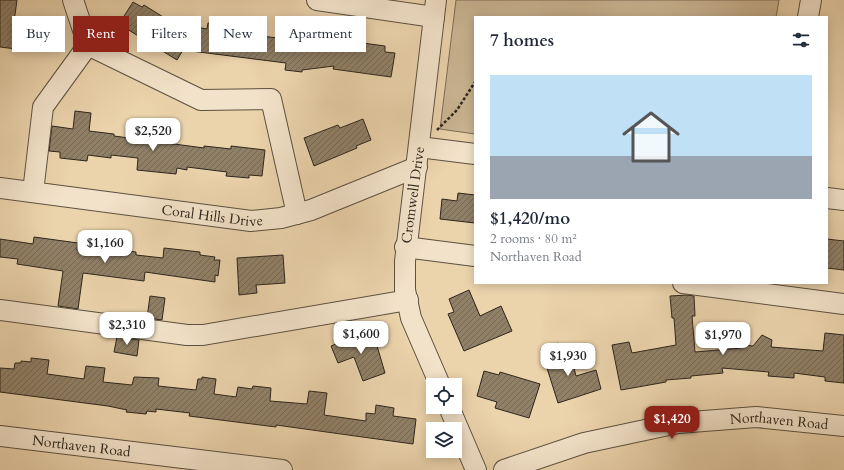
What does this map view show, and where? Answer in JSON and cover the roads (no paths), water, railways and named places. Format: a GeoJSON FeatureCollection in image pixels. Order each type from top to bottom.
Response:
{"type":"FeatureCollection","features":[{"type":"Feature","properties":{"kind":"street"},"geometry":{"type":"LineString","coordinates":[[73,0],[78,16]]}},
{"type":"Feature","properties":{"kind":"street"},"geometry":{"type":"LineString","coordinates":[[317,0],[435,8]]}},
{"type":"Feature","properties":{"kind":"street"},"geometry":{"type":"LineString","coordinates":[[808,16],[811,0]]}},
{"type":"Feature","properties":{"kind":"street","name":"Cromwell Drive"},"geometry":{"type":"LineString","coordinates":[[435,8],[417,167],[405,248],[405,290],[411,318],[437,378]]}},
{"type":"Feature","properties":{"kind":"street"},"geometry":{"type":"LineString","coordinates":[[33,192],[42,107],[83,52]]}},
{"type":"Feature","properties":{"kind":"street"},"geometry":{"type":"LineString","coordinates":[[102,52],[201,100],[271,99],[297,214]]}},
{"type":"Feature","properties":{"kind":"street"},"geometry":{"type":"LineString","coordinates":[[419,147],[474,154]]}},
{"type":"Feature","properties":{"kind":"street","name":"Coral Hills Drive"},"geometry":{"type":"LineString","coordinates":[[0,188],[251,221],[281,218],[297,214],[417,167]]}},
{"type":"Feature","properties":{"kind":"street"},"geometry":{"type":"LineString","coordinates":[[828,198],[844,200]]}},
{"type":"Feature","properties":{"kind":"street"},"geometry":{"type":"LineString","coordinates":[[405,248],[474,256]]}},
{"type":"Feature","properties":{"kind":"street"},"geometry":{"type":"LineString","coordinates":[[691,284],[844,304]]}},
{"type":"Feature","properties":{"kind":"street"},"geometry":{"type":"LineString","coordinates":[[0,310],[203,335],[408,300]]}},
{"type":"Feature","properties":{"kind":"street"},"geometry":{"type":"LineString","coordinates":[[452,414],[476,470]]}},
{"type":"Feature","properties":{"kind":"street","name":"Northaven Road"},"geometry":{"type":"LineString","coordinates":[[504,470],[584,443],[678,423],[756,418],[844,426]]}},
{"type":"Feature","properties":{"kind":"street","name":"Northaven Road"},"geometry":{"type":"LineString","coordinates":[[0,436],[282,470]]}}]}
